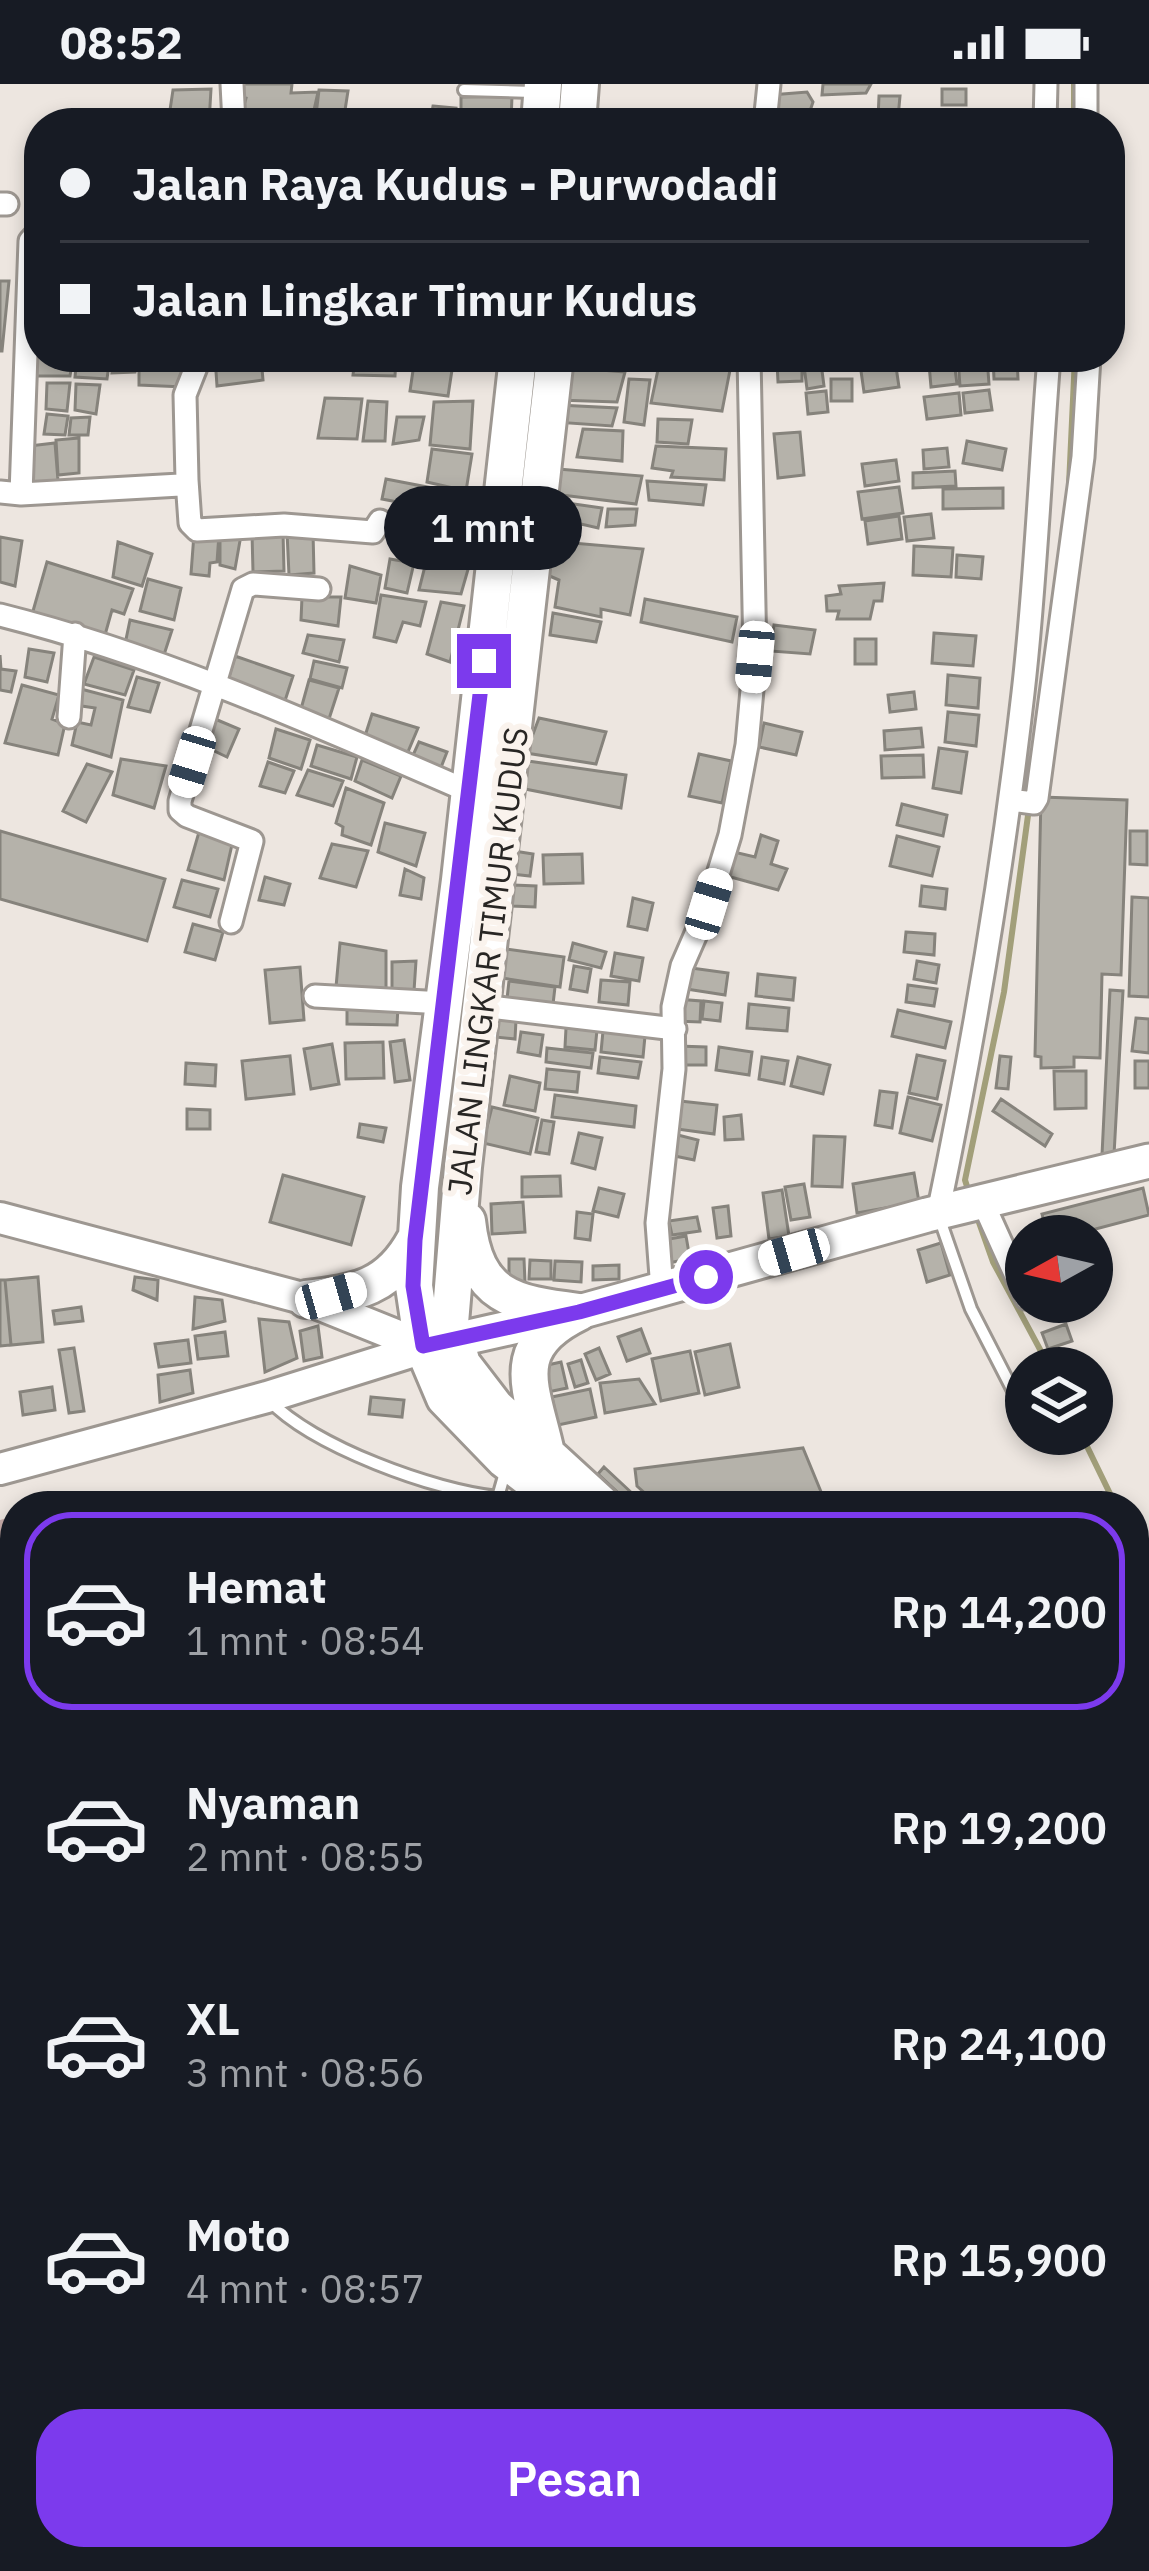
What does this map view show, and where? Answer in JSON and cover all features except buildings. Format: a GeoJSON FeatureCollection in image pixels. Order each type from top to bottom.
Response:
{"type":"FeatureCollection","features":[{"type":"Feature","properties":{"kind":"highway","name":"JALAN LINGKAR TIMUR KUDUS"},"geometry":{"type":"LineString","coordinates":[[516,372],[413,1286],[439,1343],[445,1398],[504,1459],[546,1491]]}},
{"type":"Feature","properties":{"kind":"highway","name":"JALAN LINGKAR TIMUR KUDUS"},"geometry":{"type":"LineString","coordinates":[[439,1343],[450,1323],[452,1264],[554,372]]}},
{"type":"Feature","properties":{"kind":"highway"},"geometry":{"type":"LineString","coordinates":[[463,1167],[475,1263],[494,1288],[519,1305],[579,1312]]}},
{"type":"Feature","properties":{"kind":"highway"},"geometry":{"type":"LineString","coordinates":[[306,1299],[382,1280],[399,1269],[415,1240]]}},
{"type":"Feature","properties":{"kind":"highway"},"geometry":{"type":"LineString","coordinates":[[546,1454],[528,1366],[535,1343],[549,1327],[579,1312]]}},
{"type":"Feature","properties":{"kind":"highway","name":"JALAN LINGKAR TIMUR KUDUS"},"geometry":{"type":"LineString","coordinates":[[439,1343],[495,1407],[587,1491]]}},
{"type":"Feature","properties":{"kind":"main road"},"geometry":{"type":"LineString","coordinates":[[0,1469],[269,1400],[439,1343],[579,1312],[1149,1161]]}},
{"type":"Feature","properties":{"kind":"main road"},"geometry":{"type":"LineString","coordinates":[[0,1218],[306,1299],[439,1343]]}},
{"type":"Feature","properties":{"kind":"street"},"geometry":{"type":"LineString","coordinates":[[24,321],[11,493],[173,488],[187,480]]}},
{"type":"Feature","properties":{"kind":"street"},"geometry":{"type":"LineString","coordinates":[[194,372],[185,395],[190,523],[197,530],[284,525],[373,532],[380,521]]}},
{"type":"Feature","properties":{"kind":"street"},"geometry":{"type":"LineString","coordinates":[[662,1290],[657,1223],[675,1029],[673,1007],[682,966],[709,904],[730,835],[747,745],[755,657],[749,372]]}},
{"type":"Feature","properties":{"kind":"street"},"geometry":{"type":"LineString","coordinates":[[943,1212],[1018,801],[1048,372]]}},
{"type":"Feature","properties":{"kind":"street"},"geometry":{"type":"LineString","coordinates":[[1018,801],[1037,798],[1082,457],[1088,372]]}},
{"type":"Feature","properties":{"kind":"street"},"geometry":{"type":"LineString","coordinates":[[231,922],[252,841],[187,816],[179,806],[243,589],[253,584],[319,589]]}},
{"type":"Feature","properties":{"kind":"street"},"geometry":{"type":"LineString","coordinates":[[0,615],[76,634],[216,685],[470,792]]}},
{"type":"Feature","properties":{"kind":"street"},"geometry":{"type":"LineString","coordinates":[[69,717],[76,634]]}},
{"type":"Feature","properties":{"kind":"street"},"geometry":{"type":"LineString","coordinates":[[315,996],[444,1003]]}},
{"type":"Feature","properties":{"kind":"street"},"geometry":{"type":"LineString","coordinates":[[482,1006],[675,1029]]}},
{"type":"Feature","properties":{"kind":"street"},"geometry":{"type":"LineString","coordinates":[[984,1205],[1005,1252]]}},
{"type":"Feature","properties":{"kind":"lane"},"geometry":{"type":"LineString","coordinates":[[464,91],[542,100]]}},
{"type":"Feature","properties":{"kind":"lane"},"geometry":{"type":"LineString","coordinates":[[943,1212],[971,1309],[1005,1375]]}},
{"type":"Feature","properties":{"kind":"lane"},"geometry":{"type":"LineString","coordinates":[[269,1400],[296,1426],[454,1491]]}},
{"type":"Feature","properties":{"kind":"lane"},"geometry":{"type":"LineString","coordinates":[[502,1491],[504,1459]]}},
{"type":"Feature","properties":{"kind":"waterway"},"geometry":{"type":"LineString","coordinates":[[1074,84],[1074,108]]}},
{"type":"Feature","properties":{"kind":"waterway"},"geometry":{"type":"LineString","coordinates":[[1069,485],[1074,372]]}},
{"type":"Feature","properties":{"kind":"waterway"},"geometry":{"type":"LineString","coordinates":[[970,1196],[965,1180],[1004,992],[1029,808]]}},
{"type":"Feature","properties":{"kind":"waterway"},"geometry":{"type":"LineString","coordinates":[[976,1214],[993,1262],[1039,1347]]}},
{"type":"Feature","properties":{"kind":"waterway"},"geometry":{"type":"LineString","coordinates":[[1091,1455],[1109,1491]]}},
{"type":"Feature","properties":{"kind":"route"},"geometry":{"type":"LineString","coordinates":[[484,661],[419,1187],[413,1286],[423,1346],[579,1312],[706,1277]]}}]}
